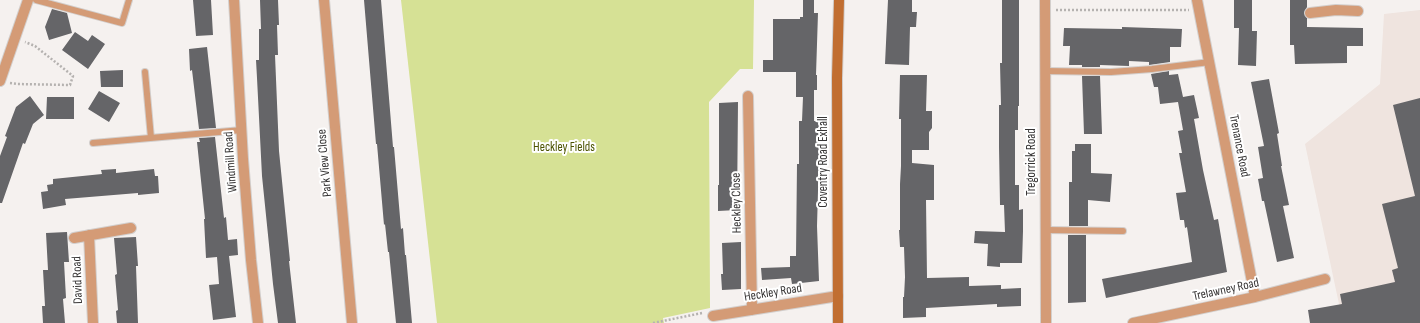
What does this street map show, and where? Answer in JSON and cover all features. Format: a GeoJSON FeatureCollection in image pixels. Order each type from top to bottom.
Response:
{"type":"FeatureCollection","features":[{"type":"Feature","properties":{"kind":"main road","name":"Coventry Road Exhall"},"geometry":{"type":"LineString","coordinates":[[838,323],[837,78],[839,0]]}},
{"type":"Feature","properties":{"kind":"street"},"geometry":{"type":"LineString","coordinates":[[0,81],[28,0]]}},
{"type":"Feature","properties":{"kind":"street","name":"Windmill Road"},"geometry":{"type":"LineString","coordinates":[[234,0],[251,260],[258,323]]}},
{"type":"Feature","properties":{"kind":"street","name":"Park View Close"},"geometry":{"type":"LineString","coordinates":[[324,0],[352,323]]}},
{"type":"Feature","properties":{"kind":"street","name":"Tregorrick Road"},"geometry":{"type":"LineString","coordinates":[[1045,5],[1046,323]]}},
{"type":"Feature","properties":{"kind":"street","name":"Trenance Road"},"geometry":{"type":"LineString","coordinates":[[1199,5],[1255,297]]}},
{"type":"Feature","properties":{"kind":"street"},"geometry":{"type":"LineString","coordinates":[[1310,13],[1336,5],[1358,11]]}},
{"type":"Feature","properties":{"kind":"street","name":"Heckley Close"},"geometry":{"type":"LineString","coordinates":[[748,96],[752,310]]}},
{"type":"Feature","properties":{"kind":"street","name":"David Road"},"geometry":{"type":"LineString","coordinates":[[74,238],[131,228]]}},
{"type":"Feature","properties":{"kind":"street","name":"David Road"},"geometry":{"type":"LineString","coordinates":[[89,235],[93,323]]}},
{"type":"Feature","properties":{"kind":"street","name":"Trelawney Road"},"geometry":{"type":"LineString","coordinates":[[1133,323],[1255,297],[1324,279]]}},
{"type":"Feature","properties":{"kind":"street","name":"Heckley Road"},"geometry":{"type":"LineString","coordinates":[[713,316],[838,296]]}},
{"type":"Feature","properties":{"kind":"lane"},"geometry":{"type":"LineString","coordinates":[[36,0],[122,24],[129,0]]}},
{"type":"Feature","properties":{"kind":"lane"},"geometry":{"type":"LineString","coordinates":[[1045,71],[1111,72],[1210,62]]}},
{"type":"Feature","properties":{"kind":"lane"},"geometry":{"type":"LineString","coordinates":[[145,72],[151,138]]}},
{"type":"Feature","properties":{"kind":"lane"},"geometry":{"type":"LineString","coordinates":[[93,143],[242,130]]}},
{"type":"Feature","properties":{"kind":"lane"},"geometry":{"type":"LineString","coordinates":[[1045,230],[1123,231]]}},
{"type":"Feature","properties":{"kind":"path"},"geometry":{"type":"LineString","coordinates":[[1045,5],[1199,5]]}},
{"type":"Feature","properties":{"kind":"path"},"geometry":{"type":"LineString","coordinates":[[0,81],[17,84],[70,85],[73,76],[35,46],[15,38]]}},
{"type":"Feature","properties":{"kind":"path"},"geometry":{"type":"LineString","coordinates":[[653,323],[709,312],[713,316]]}},
{"type":"Feature","properties":{"kind":"shaded area"},"geometry":{"type":"Polygon","coordinates":[[[1420,10],[1420,323],[1343,323],[1305,144],[1380,84],[1384,14],[1420,10]]]}},
{"type":"Feature","properties":{"kind":"green space","name":"Heckley Fields"},"geometry":{"type":"Polygon","coordinates":[[[401,0],[754,0],[753,69],[740,69],[709,102],[710,308],[663,318],[664,323],[437,323],[401,0]]]}},
{"type":"Feature","properties":{"kind":"building"},"geometry":{"type":"Polygon","coordinates":[[[193,0],[211,0],[213,35],[196,36],[193,0]]]}},
{"type":"Feature","properties":{"kind":"building"},"geometry":{"type":"Polygon","coordinates":[[[260,0],[278,0],[278,55],[275,55],[279,151],[296,323],[278,323],[273,284],[262,176],[256,60],[259,60],[259,29],[261,29],[260,0]]]}},
{"type":"Feature","properties":{"kind":"building"},"geometry":{"type":"Polygon","coordinates":[[[364,0],[381,0],[393,147],[401,229],[403,228],[406,255],[412,323],[396,323],[389,252],[385,224],[384,225],[364,0]]]}},
{"type":"Feature","properties":{"kind":"building"},"geometry":{"type":"Polygon","coordinates":[[[803,0],[814,0],[814,13],[818,13],[817,90],[814,90],[814,121],[820,120],[817,226],[819,281],[792,284],[791,278],[762,280],[761,268],[790,267],[790,256],[796,256],[797,164],[799,164],[799,121],[802,121],[803,97],[796,97],[796,72],[763,72],[763,60],[773,60],[773,19],[800,19],[800,17],[803,17],[803,0]]]}},
{"type":"Feature","properties":{"kind":"building"},"geometry":{"type":"Polygon","coordinates":[[[888,0],[912,0],[912,12],[917,12],[916,27],[910,27],[909,65],[885,64],[888,0]]]}},
{"type":"Feature","properties":{"kind":"building"},"geometry":{"type":"Polygon","coordinates":[[[1002,0],[1019,0],[1019,106],[1018,130],[1015,130],[1015,185],[1019,185],[1019,210],[1023,209],[1023,231],[1022,263],[1000,263],[1000,267],[987,266],[988,244],[974,243],[975,231],[1005,232],[1004,205],[1000,205],[999,147],[999,105],[1001,105],[1000,63],[1002,63],[1002,0]]]}},
{"type":"Feature","properties":{"kind":"building"},"geometry":{"type":"Polygon","coordinates":[[[1234,0],[1252,0],[1252,31],[1257,31],[1256,66],[1238,65],[1239,28],[1234,28],[1234,0]]]}},
{"type":"Feature","properties":{"kind":"building"},"geometry":{"type":"Polygon","coordinates":[[[1290,0],[1307,0],[1307,7],[1304,13],[1307,18],[1307,27],[1363,28],[1363,46],[1347,46],[1347,63],[1295,64],[1294,45],[1290,45],[1290,0]]]}},
{"type":"Feature","properties":{"kind":"building"},"geometry":{"type":"Polygon","coordinates":[[[52,9],[67,13],[72,33],[49,40],[45,27],[52,9]]]}},
{"type":"Feature","properties":{"kind":"building"},"geometry":{"type":"Polygon","coordinates":[[[1122,27],[1182,29],[1181,47],[1170,47],[1170,62],[1149,65],[1149,62],[1129,61],[1129,66],[1100,65],[1100,67],[1069,65],[1070,46],[1063,46],[1064,28],[1122,29],[1122,27]]]}},
{"type":"Feature","properties":{"kind":"building"},"geometry":{"type":"Polygon","coordinates":[[[75,32],[88,41],[92,35],[105,44],[88,69],[62,50],[75,32]]]}},
{"type":"Feature","properties":{"kind":"building"},"geometry":{"type":"Polygon","coordinates":[[[207,47],[216,128],[199,129],[192,70],[190,71],[189,49],[207,47]]]}},
{"type":"Feature","properties":{"kind":"building"},"geometry":{"type":"Polygon","coordinates":[[[123,70],[123,87],[101,87],[100,71],[123,70]]]}},
{"type":"Feature","properties":{"kind":"building"},"geometry":{"type":"Polygon","coordinates":[[[1169,71],[1169,75],[1178,74],[1183,97],[1194,95],[1199,118],[1194,119],[1203,170],[1214,220],[1218,219],[1227,272],[1106,298],[1102,279],[1192,262],[1187,227],[1185,228],[1184,220],[1180,220],[1176,193],[1186,192],[1179,153],[1182,153],[1178,131],[1183,130],[1178,102],[1160,104],[1158,87],[1154,87],[1151,74],[1169,71]]]}},
{"type":"Feature","properties":{"kind":"building"},"geometry":{"type":"Polygon","coordinates":[[[900,75],[927,75],[926,111],[932,111],[932,128],[929,132],[929,150],[912,150],[912,163],[934,165],[934,200],[926,200],[927,278],[969,277],[969,286],[1001,285],[1001,289],[1021,288],[1021,306],[997,307],[997,304],[926,308],[926,317],[903,318],[905,277],[904,247],[900,247],[899,230],[901,166],[901,119],[899,119],[900,75]]]}},
{"type":"Feature","properties":{"kind":"building"},"geometry":{"type":"Polygon","coordinates":[[[1082,76],[1100,76],[1102,134],[1084,134],[1082,76]]]}},
{"type":"Feature","properties":{"kind":"building"},"geometry":{"type":"Polygon","coordinates":[[[1269,79],[1279,133],[1277,134],[1281,166],[1289,205],[1283,206],[1294,258],[1277,262],[1258,179],[1263,178],[1258,147],[1264,146],[1251,82],[1269,79]]]}},
{"type":"Feature","properties":{"kind":"building"},"geometry":{"type":"Polygon","coordinates":[[[99,91],[120,103],[109,122],[88,109],[99,91]]]}},
{"type":"Feature","properties":{"kind":"building"},"geometry":{"type":"Polygon","coordinates":[[[30,96],[44,115],[33,124],[25,144],[23,143],[2,203],[0,203],[0,156],[7,137],[5,136],[16,107],[30,96]]]}},
{"type":"Feature","properties":{"kind":"building"},"geometry":{"type":"Polygon","coordinates":[[[47,97],[74,97],[74,119],[46,119],[47,97]]]}},
{"type":"Feature","properties":{"kind":"building"},"geometry":{"type":"Polygon","coordinates":[[[1420,98],[1420,323],[1310,323],[1308,310],[1342,304],[1340,294],[1395,282],[1392,270],[1398,268],[1382,204],[1415,196],[1393,105],[1420,98]]]}},
{"type":"Feature","properties":{"kind":"building"},"geometry":{"type":"Polygon","coordinates":[[[738,102],[737,210],[718,211],[719,103],[738,102]]]}},
{"type":"Feature","properties":{"kind":"building"},"geometry":{"type":"Polygon","coordinates":[[[215,137],[224,218],[226,217],[228,240],[237,239],[238,255],[229,256],[236,317],[213,320],[209,285],[219,284],[217,257],[206,258],[205,219],[197,142],[200,142],[199,138],[215,137]]]}},
{"type":"Feature","properties":{"kind":"building"},"geometry":{"type":"Polygon","coordinates":[[[1075,144],[1091,144],[1091,173],[1112,174],[1110,202],[1088,200],[1088,226],[1069,226],[1069,182],[1072,182],[1072,151],[1075,151],[1075,144]]]}},
{"type":"Feature","properties":{"kind":"building"},"geometry":{"type":"Polygon","coordinates":[[[116,169],[116,173],[154,169],[155,176],[158,176],[159,193],[138,195],[138,193],[65,199],[66,205],[43,209],[41,192],[48,191],[47,185],[53,184],[53,179],[102,174],[101,170],[116,169]]]}},
{"type":"Feature","properties":{"kind":"building"},"geometry":{"type":"Polygon","coordinates":[[[67,232],[69,262],[64,262],[66,298],[63,299],[65,323],[43,323],[42,306],[45,306],[43,270],[48,270],[46,233],[67,232]]]}},
{"type":"Feature","properties":{"kind":"building"},"geometry":{"type":"Polygon","coordinates":[[[1068,235],[1086,235],[1086,302],[1068,303],[1068,235]]]}},
{"type":"Feature","properties":{"kind":"building"},"geometry":{"type":"Polygon","coordinates":[[[136,237],[138,266],[136,266],[138,323],[117,323],[116,311],[118,310],[115,275],[117,274],[114,238],[136,237]]]}},
{"type":"Feature","properties":{"kind":"building"},"geometry":{"type":"Polygon","coordinates":[[[741,242],[741,289],[722,290],[722,243],[741,242]]]}}]}
